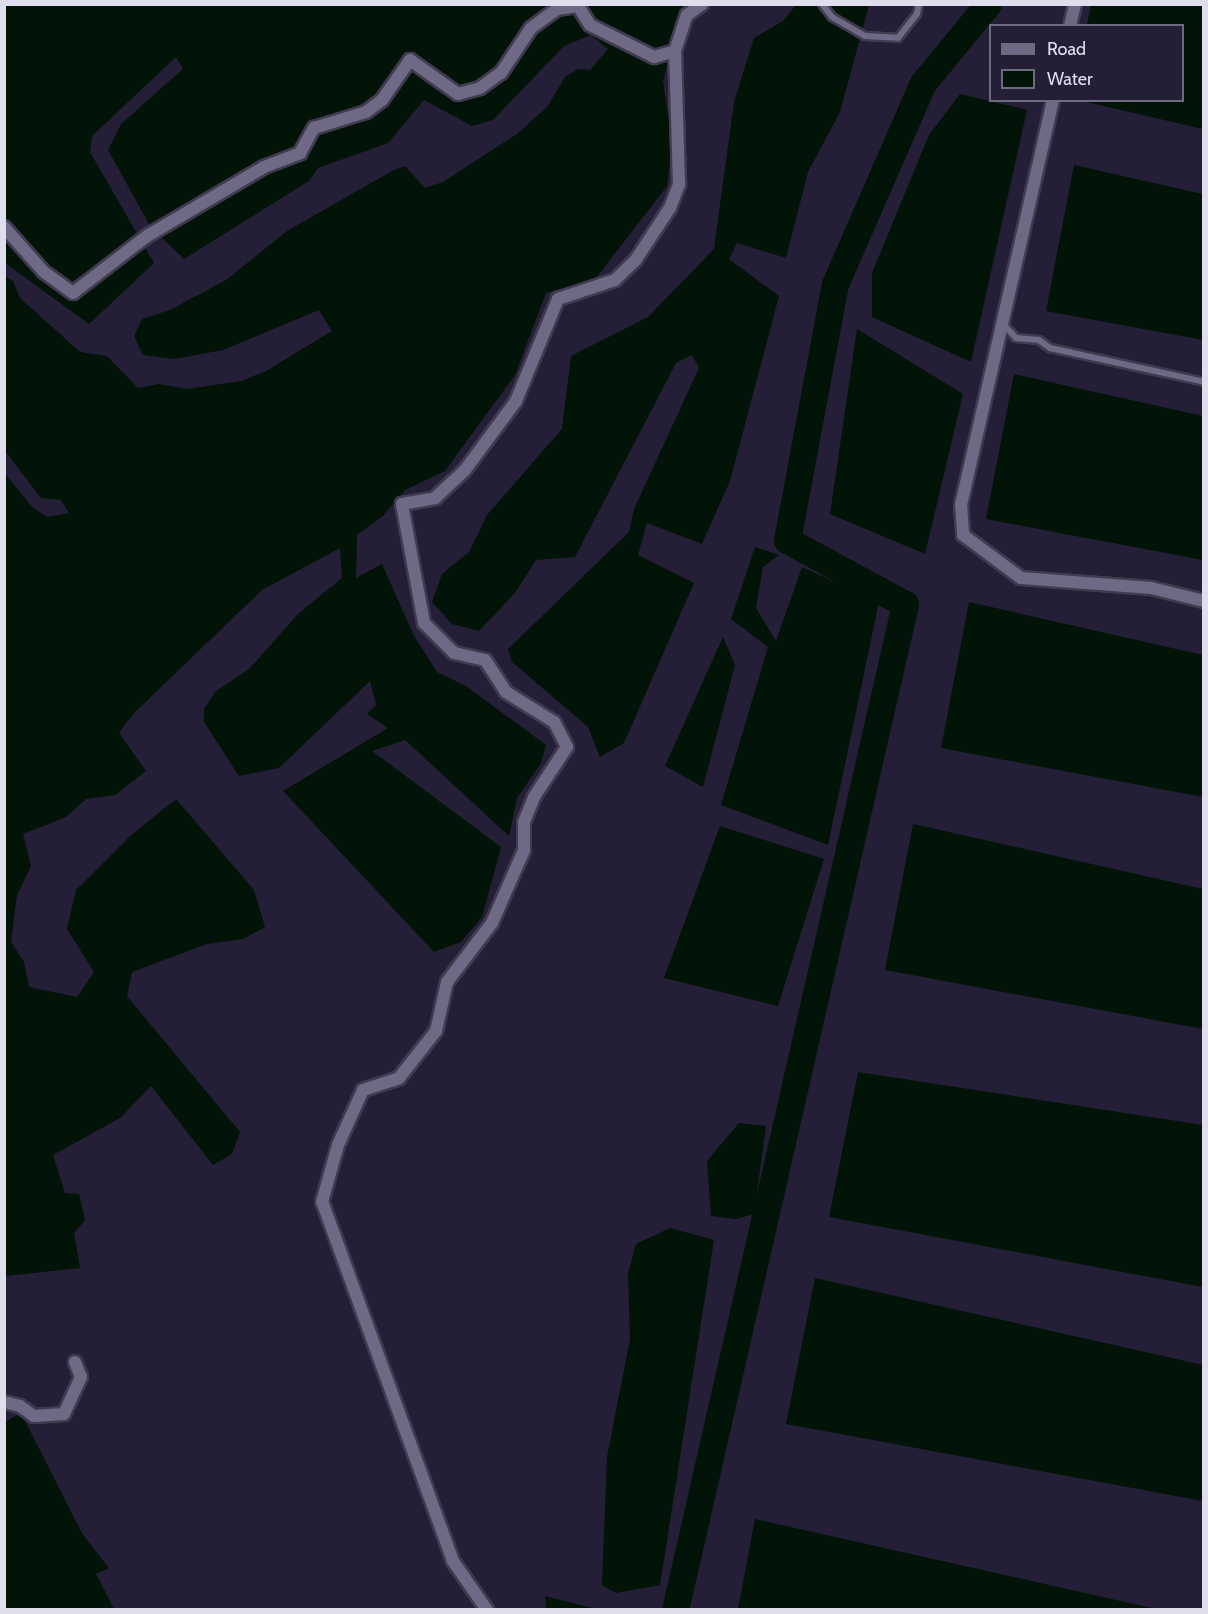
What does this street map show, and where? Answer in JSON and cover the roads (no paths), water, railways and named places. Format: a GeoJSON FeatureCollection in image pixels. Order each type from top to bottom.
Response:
{"type":"FeatureCollection","features":[{"type":"Feature","properties":{"kind":"street"},"geometry":{"type":"LineString","coordinates":[[487,1610],[453,1561],[322,1202],[338,1145],[363,1090],[399,1078],[436,1031],[447,982],[492,923],[524,850],[524,822],[534,797],[567,747],[554,722],[506,692],[485,660],[454,653],[424,623],[402,504],[435,498],[465,470],[516,401],[558,299],[615,280],[635,261],[670,208],[679,184],[675,51],[687,15],[702,4]]}},
{"type":"Feature","properties":{"kind":"street"},"geometry":{"type":"LineString","coordinates":[[1070,24],[1075,4]]}},
{"type":"Feature","properties":{"kind":"street"},"geometry":{"type":"LineString","coordinates":[[4,227],[44,272],[73,293],[147,236],[264,167],[300,153],[314,128],[366,112],[382,100],[410,60],[458,94],[480,88],[501,73],[531,28],[557,9],[578,6],[590,25],[654,57],[675,51]]}},
{"type":"Feature","properties":{"kind":"street"},"geometry":{"type":"LineString","coordinates":[[1053,102],[961,504],[963,535],[1021,578],[1151,588],[1203,601]]}},
{"type":"Feature","properties":{"kind":"street"},"geometry":{"type":"LineString","coordinates":[[4,1402],[20,1406],[34,1416],[64,1413],[81,1377],[75,1362]]}},
{"type":"Feature","properties":{"kind":"lane"},"geometry":{"type":"LineString","coordinates":[[822,4],[832,17],[865,36],[898,38],[919,4]]}},
{"type":"Feature","properties":{"kind":"lane"},"geometry":{"type":"LineString","coordinates":[[1002,324],[1016,338],[1039,340],[1050,348],[1203,382]]}},
{"type":"Feature","properties":{"kind":"water"},"geometry":{"type":"Polygon","coordinates":[[[5,5],[692,5],[677,29],[663,81],[672,145],[667,186],[596,278],[546,293],[515,375],[445,471],[405,490],[383,516],[357,535],[356,578],[382,564],[414,636],[437,672],[466,686],[546,745],[541,763],[517,798],[509,836],[405,740],[372,751],[501,847],[482,917],[461,942],[434,952],[283,791],[388,728],[367,714],[376,705],[370,681],[279,768],[239,776],[204,722],[204,709],[216,691],[249,669],[298,614],[342,578],[340,548],[262,590],[133,714],[119,733],[146,771],[115,795],[86,799],[66,817],[23,834],[31,866],[17,895],[11,942],[24,962],[29,987],[77,997],[94,972],[67,929],[76,890],[130,836],[176,799],[254,890],[265,927],[243,939],[207,944],[132,972],[127,996],[240,1132],[232,1154],[213,1165],[151,1086],[120,1118],[53,1155],[65,1193],[79,1194],[85,1220],[74,1233],[80,1268],[5,1276],[4,472],[32,507],[47,517],[69,513],[61,500],[41,498],[5,451],[5,276],[13,281],[20,298],[80,352],[107,356],[138,388],[159,384],[187,389],[241,381],[266,371],[332,331],[319,310],[223,350],[174,359],[143,355],[134,336],[142,319],[170,310],[226,280],[287,231],[392,171],[405,166],[425,188],[443,182],[517,134],[548,106],[565,77],[578,69],[590,70],[608,49],[591,35],[564,46],[493,120],[472,126],[424,100],[388,143],[318,168],[309,181],[184,259],[150,226],[108,150],[121,124],[183,69],[176,57],[92,136],[90,152],[154,263],[89,324],[5,263],[5,5]]]}},
{"type":"Feature","properties":{"kind":"water"},"geometry":{"type":"Polygon","coordinates":[[[796,5],[869,5],[840,112],[808,172],[786,258],[737,243],[729,259],[779,296],[730,481],[702,544],[647,523],[638,555],[694,583],[624,743],[600,757],[588,727],[512,662],[508,649],[629,532],[634,509],[699,368],[692,355],[676,363],[575,557],[536,560],[515,593],[479,631],[452,624],[432,602],[442,574],[469,552],[487,515],[562,429],[571,356],[648,317],[714,249],[734,102],[754,38],[783,21],[796,5]]]}},
{"type":"Feature","properties":{"kind":"water"},"geometry":{"type":"Polygon","coordinates":[[[1091,5],[1203,5],[1203,129],[1086,102],[1184,102],[1184,24],[1087,24],[1091,5]]]}},
{"type":"Feature","properties":{"kind":"water"},"geometry":{"type":"Polygon","coordinates":[[[960,94],[1027,110],[971,362],[872,317],[872,273],[929,135],[960,94]]]}},
{"type":"Feature","properties":{"kind":"water"},"geometry":{"type":"Polygon","coordinates":[[[1074,165],[1203,194],[1203,340],[1046,311],[1074,165]]]}},
{"type":"Feature","properties":{"kind":"water"},"geometry":{"type":"Polygon","coordinates":[[[857,329],[963,394],[925,554],[830,514],[857,329]]]}},
{"type":"Feature","properties":{"kind":"water"},"geometry":{"type":"Polygon","coordinates":[[[1014,374],[1203,416],[1203,560],[986,519],[1014,374]]]}},
{"type":"Feature","properties":{"kind":"water"},"geometry":{"type":"Polygon","coordinates":[[[755,547],[779,555],[763,567],[756,608],[776,641],[802,567],[879,602],[828,845],[721,805],[768,647],[731,619],[755,547]]]}},
{"type":"Feature","properties":{"kind":"water"},"geometry":{"type":"Polygon","coordinates":[[[969,602],[1203,655],[1203,797],[941,748],[969,602]]]}},
{"type":"Feature","properties":{"kind":"water"},"geometry":{"type":"Polygon","coordinates":[[[723,637],[735,665],[703,787],[665,766],[723,637]]]}},
{"type":"Feature","properties":{"kind":"water"},"geometry":{"type":"Polygon","coordinates":[[[913,824],[1203,889],[1203,1029],[885,970],[913,824]]]}},
{"type":"Feature","properties":{"kind":"water"},"geometry":{"type":"Polygon","coordinates":[[[720,826],[824,859],[778,1006],[664,978],[720,826]]]}},
{"type":"Feature","properties":{"kind":"water"},"geometry":{"type":"Polygon","coordinates":[[[858,1072],[1203,1125],[1203,1287],[829,1217],[858,1072]]]}},
{"type":"Feature","properties":{"kind":"water"},"geometry":{"type":"Polygon","coordinates":[[[739,1123],[766,1126],[754,1214],[736,1219],[711,1216],[707,1161],[739,1123]]]}},
{"type":"Feature","properties":{"kind":"water"},"geometry":{"type":"Polygon","coordinates":[[[670,1228],[714,1240],[660,1585],[616,1593],[602,1585],[607,1457],[630,1339],[628,1273],[636,1244],[670,1228]]]}},
{"type":"Feature","properties":{"kind":"water"},"geometry":{"type":"Polygon","coordinates":[[[815,1278],[1203,1365],[1203,1501],[786,1424],[815,1278]]]}},
{"type":"Feature","properties":{"kind":"water"},"geometry":{"type":"Polygon","coordinates":[[[21,1413],[83,1535],[109,1568],[96,1574],[114,1609],[5,1610],[5,1422],[21,1413]]]}},
{"type":"Feature","properties":{"kind":"water"},"geometry":{"type":"Polygon","coordinates":[[[755,1519],[1156,1609],[738,1609],[755,1519]]]}},
{"type":"Feature","properties":{"kind":"water"},"geometry":{"type":"Polygon","coordinates":[[[545,1596],[596,1609],[546,1609],[545,1596]]]}},
{"type":"Feature","properties":{"kind":"waterway"},"geometry":{"type":"LineString","coordinates":[[675,1610],[905,604],[787,540],[835,284],[923,83],[988,4]]}}]}
